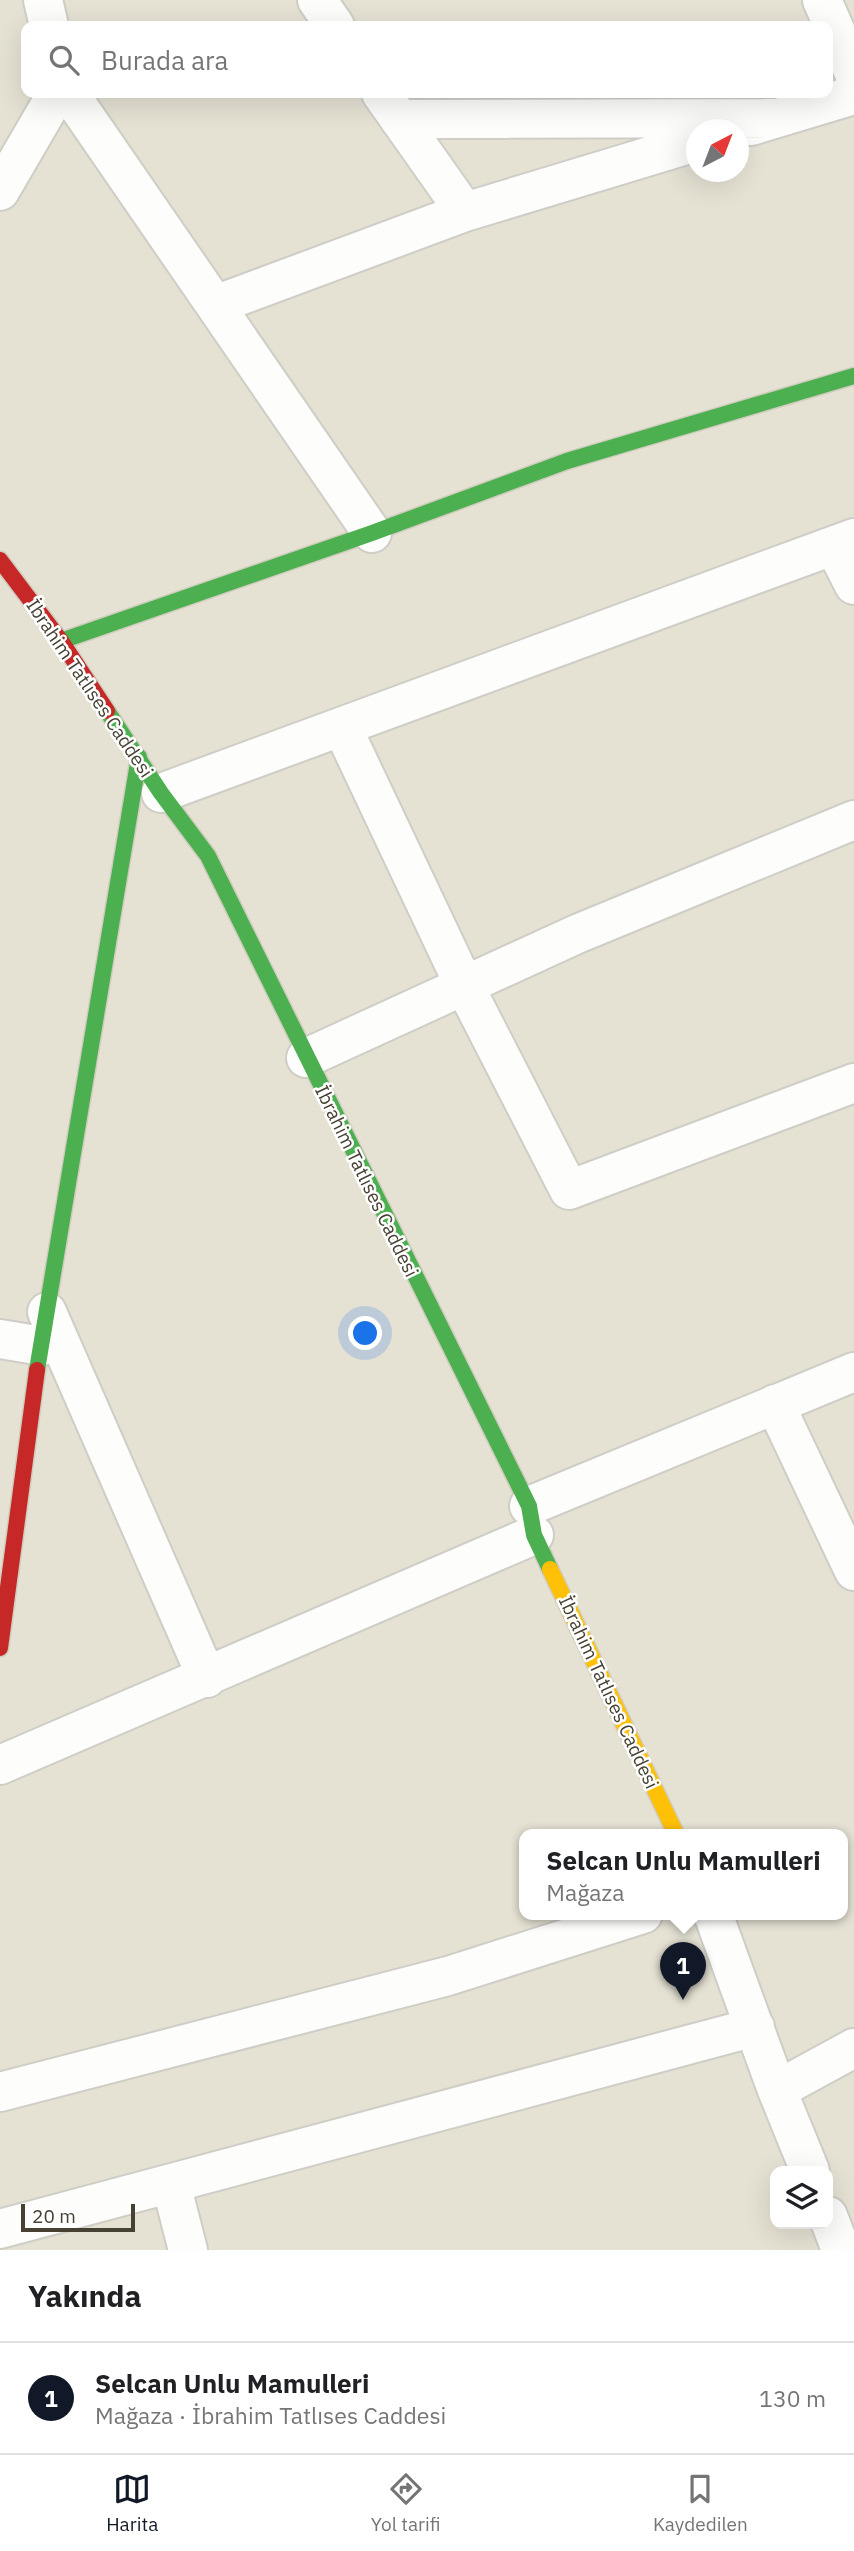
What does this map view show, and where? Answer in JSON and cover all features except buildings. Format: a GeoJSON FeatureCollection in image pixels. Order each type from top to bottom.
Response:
{"type":"FeatureCollection","features":[{"type":"Feature","properties":{"kind":"street"},"geometry":{"type":"LineString","coordinates":[[43,0],[49,21]]}},
{"type":"Feature","properties":{"kind":"street"},"geometry":{"type":"LineString","coordinates":[[317,0],[332,21]]}},
{"type":"Feature","properties":{"kind":"street"},"geometry":{"type":"LineString","coordinates":[[822,0],[831,21]]}},
{"type":"Feature","properties":{"kind":"street"},"geometry":{"type":"LineString","coordinates":[[833,25],[854,73]]}},
{"type":"Feature","properties":{"kind":"street"},"geometry":{"type":"LineString","coordinates":[[749,127],[854,95]]}},
{"type":"Feature","properties":{"kind":"street"},"geometry":{"type":"LineString","coordinates":[[0,191],[54,98]]}},
{"type":"Feature","properties":{"kind":"street"},"geometry":{"type":"LineString","coordinates":[[72,98],[372,533]]}},
{"type":"Feature","properties":{"kind":"street"},"geometry":{"type":"LineString","coordinates":[[390,106],[465,212]]}},
{"type":"Feature","properties":{"kind":"street"},"geometry":{"type":"LineString","coordinates":[[390,106],[776,118]]}},
{"type":"Feature","properties":{"kind":"street"},"geometry":{"type":"LineString","coordinates":[[215,305],[465,212],[686,145]]}},
{"type":"Feature","properties":{"kind":"street"},"geometry":{"type":"LineString","coordinates":[[61,641],[372,533],[567,461],[854,376]]}},
{"type":"Feature","properties":{"kind":"street"},"geometry":{"type":"LineString","coordinates":[[161,793],[844,542],[854,584]]}},
{"type":"Feature","properties":{"kind":"street","name":"İbrahim Tatlıses Caddesi"},"geometry":{"type":"LineString","coordinates":[[0,560],[61,641],[161,793],[208,856],[532,1520],[674,1829]]}},
{"type":"Feature","properties":{"kind":"street"},"geometry":{"type":"LineString","coordinates":[[342,727],[465,986],[569,1190],[854,1083]]}},
{"type":"Feature","properties":{"kind":"street"},"geometry":{"type":"LineString","coordinates":[[0,1648],[45,1329],[139,757]]}},
{"type":"Feature","properties":{"kind":"street"},"geometry":{"type":"LineString","coordinates":[[306,1058],[577,934],[854,820]]}},
{"type":"Feature","properties":{"kind":"street"},"geometry":{"type":"LineString","coordinates":[[0,1339],[45,1329]]}},
{"type":"Feature","properties":{"kind":"street"},"geometry":{"type":"LineString","coordinates":[[45,1329],[207,1678]]}},
{"type":"Feature","properties":{"kind":"street"},"geometry":{"type":"LineString","coordinates":[[0,1765],[207,1678],[775,1404],[854,1372]]}},
{"type":"Feature","properties":{"kind":"street"},"geometry":{"type":"LineString","coordinates":[[775,1404],[854,1571]]}},
{"type":"Feature","properties":{"kind":"street"},"geometry":{"type":"LineString","coordinates":[[0,2092],[448,1976],[624,1920]]}},
{"type":"Feature","properties":{"kind":"street"},"geometry":{"type":"LineString","coordinates":[[715,1920],[777,2090],[808,2166]]}},
{"type":"Feature","properties":{"kind":"street"},"geometry":{"type":"LineString","coordinates":[[0,2230],[755,2027]]}},
{"type":"Feature","properties":{"kind":"street"},"geometry":{"type":"LineString","coordinates":[[777,2090],[854,2048]]}},
{"type":"Feature","properties":{"kind":"street"},"geometry":{"type":"LineString","coordinates":[[171,2184],[188,2250]]}},
{"type":"Feature","properties":{"kind":"street"},"geometry":{"type":"LineString","coordinates":[[833,2229],[841,2250]]}},
{"type":"Feature","properties":{"kind":"shaded area"},"geometry":{"type":"Polygon","coordinates":[[[0,0],[854,0],[854,2250],[0,2250],[0,0]]]}},
{"type":"Feature","properties":{"kind":"traffic: fast"},"geometry":{"type":"LineString","coordinates":[[61,641],[372,533],[567,461],[854,376]]}},
{"type":"Feature","properties":{"kind":"traffic: fast"},"geometry":{"type":"LineString","coordinates":[[107,711],[161,793],[208,856],[529,1506],[534,1535],[550,1569]]}},
{"type":"Feature","properties":{"kind":"traffic: fast"},"geometry":{"type":"LineString","coordinates":[[37,1370],[139,757]]}},
{"type":"Feature","properties":{"kind":"traffic: slow"},"geometry":{"type":"LineString","coordinates":[[550,1569],[674,1829]]}},
{"type":"Feature","properties":{"kind":"traffic: jam"},"geometry":{"type":"LineString","coordinates":[[0,560],[61,641],[107,711]]}},
{"type":"Feature","properties":{"kind":"traffic: jam"},"geometry":{"type":"LineString","coordinates":[[0,1648],[37,1370]]}},
{"type":"Feature","properties":{"kind":"place","name":"Selcan Unlu Mamulleri"},"geometry":{"type":"Point","coordinates":[683,2000]}}]}
